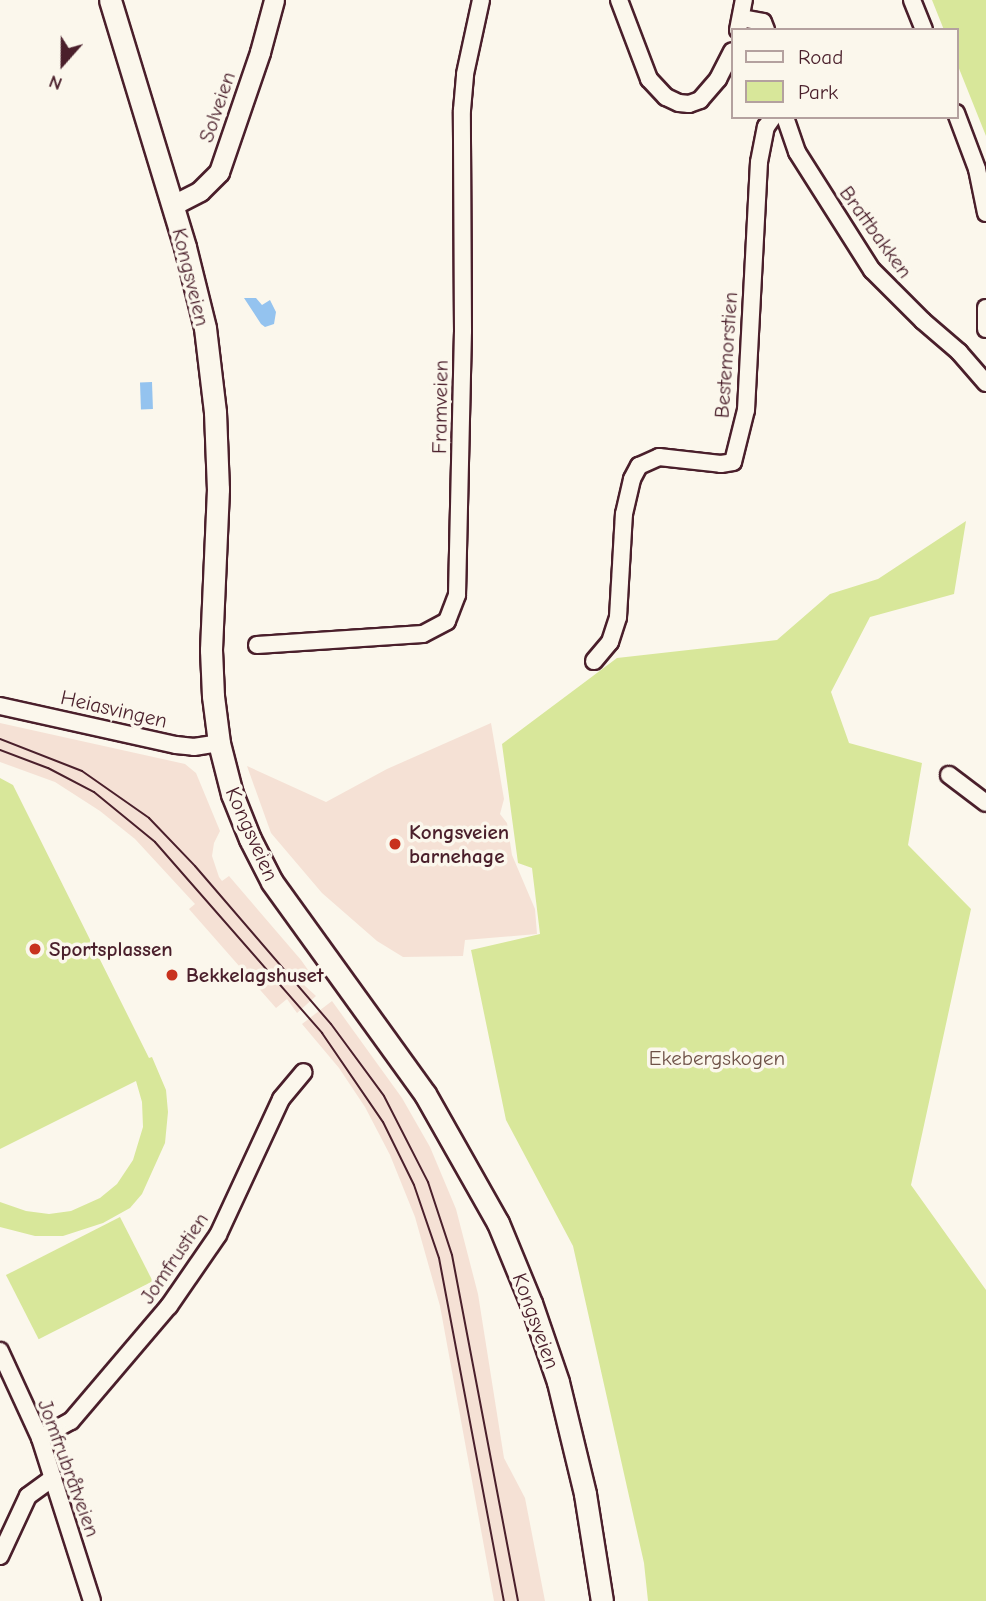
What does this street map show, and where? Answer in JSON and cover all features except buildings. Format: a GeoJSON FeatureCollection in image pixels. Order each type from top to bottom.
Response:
{"type":"FeatureCollection","features":[{"type":"Feature","properties":{"kind":"main road","name":"Kongsveien"},"geometry":{"type":"LineString","coordinates":[[110,0],[173,205],[205,328],[215,412],[218,489],[211,650],[219,743],[241,819],[261,862],[292,913],[425,1094],[473,1175],[503,1236],[540,1327],[564,1404],[586,1494],[602,1601]]}},
{"type":"Feature","properties":{"kind":"street","name":"Solveien"},"geometry":{"type":"LineString","coordinates":[[173,205],[210,184],[219,172],[260,52],[274,0]]}},
{"type":"Feature","properties":{"kind":"street","name":"Framveien"},"geometry":{"type":"LineString","coordinates":[[257,645],[423,634],[447,621],[457,595],[463,331],[462,110],[465,74],[481,0]]}},
{"type":"Feature","properties":{"kind":"street"},"geometry":{"type":"LineString","coordinates":[[619,0],[649,79],[666,97],[679,103],[690,104],[700,100],[718,79],[730,55]]}},
{"type":"Feature","properties":{"kind":"street"},"geometry":{"type":"LineString","coordinates":[[744,0],[740,24],[763,22],[765,28]]}},
{"type":"Feature","properties":{"kind":"street"},"geometry":{"type":"LineString","coordinates":[[912,0],[923,28]]}},
{"type":"Feature","properties":{"kind":"street"},"geometry":{"type":"LineString","coordinates":[[958,118],[977,169],[986,213]]}},
{"type":"Feature","properties":{"kind":"street","name":"Bestemorstien"},"geometry":{"type":"LineString","coordinates":[[594,661],[610,642],[618,617],[624,514],[632,479],[639,466],[659,457],[721,464],[733,462],[746,410],[759,162],[766,127],[772,119]]}},
{"type":"Feature","properties":{"kind":"street","name":"Brattbakken"},"geometry":{"type":"LineString","coordinates":[[786,119],[797,152],[872,270],[922,321],[958,352],[986,383]]}},
{"type":"Feature","properties":{"kind":"street"},"geometry":{"type":"LineString","coordinates":[[986,308],[986,329]]}},
{"type":"Feature","properties":{"kind":"street","name":"Heiasvingen"},"geometry":{"type":"LineString","coordinates":[[0,706],[176,745],[194,747],[219,743]]}},
{"type":"Feature","properties":{"kind":"street"},"geometry":{"type":"LineString","coordinates":[[949,775],[986,803]]}},
{"type":"Feature","properties":{"kind":"street","name":"Jomfrustien"},"geometry":{"type":"LineString","coordinates":[[40,1438],[71,1421],[169,1306],[222,1228],[281,1099],[304,1072]]}},
{"type":"Feature","properties":{"kind":"street","name":"Jomfrubråtveien"},"geometry":{"type":"LineString","coordinates":[[0,1352],[40,1438],[92,1601]]}},
{"type":"Feature","properties":{"kind":"street"},"geometry":{"type":"LineString","coordinates":[[0,1556],[28,1496],[53,1478]]}},
{"type":"Feature","properties":{"kind":"shaded area"},"geometry":{"type":"Polygon","coordinates":[[[0,723],[185,764],[196,773],[220,831],[212,856],[219,877],[222,881],[229,876],[301,960],[313,977],[304,985],[316,996],[297,1013],[287,999],[276,1008],[189,909],[195,904],[135,839],[100,811],[55,782],[0,762],[0,723]]]}},
{"type":"Feature","properties":{"kind":"shaded area","name":"Kongsveien barnehage"},"geometry":{"type":"Polygon","coordinates":[[[491,723],[504,799],[500,814],[507,823],[512,855],[535,909],[537,934],[465,940],[463,956],[403,957],[377,941],[322,893],[271,833],[247,766],[326,802],[387,769],[491,723]]]}},
{"type":"Feature","properties":{"kind":"shaded area"},"geometry":{"type":"Polygon","coordinates":[[[332,1001],[402,1098],[430,1147],[456,1209],[478,1294],[504,1458],[525,1498],[545,1601],[494,1601],[440,1306],[415,1217],[390,1155],[365,1107],[339,1068],[302,1024],[332,1001]]]}},
{"type":"Feature","properties":{"kind":"green space"},"geometry":{"type":"Polygon","coordinates":[[[932,0],[986,0],[986,136],[958,66],[958,28],[943,28],[932,0]]]}},
{"type":"Feature","properties":{"kind":"green space","name":"Ekebergskogen"},"geometry":{"type":"Polygon","coordinates":[[[966,521],[954,594],[870,617],[831,692],[849,743],[922,763],[908,845],[971,909],[911,1185],[986,1290],[986,1601],[648,1601],[644,1563],[573,1246],[506,1120],[471,950],[540,934],[532,868],[518,863],[502,744],[617,658],[777,640],[830,594],[878,579],[966,521]]]}},
{"type":"Feature","properties":{"kind":"green space","name":"Sportsplassen"},"geometry":{"type":"Polygon","coordinates":[[[0,778],[13,785],[149,1058],[152,1057],[166,1090],[168,1112],[165,1143],[142,1194],[130,1208],[103,1223],[63,1236],[35,1236],[0,1227],[0,1202],[26,1211],[49,1214],[71,1211],[100,1198],[117,1184],[133,1160],[143,1127],[142,1102],[136,1081],[0,1149],[0,778]]]}},
{"type":"Feature","properties":{"kind":"green space"},"geometry":{"type":"Polygon","coordinates":[[[120,1217],[153,1281],[39,1339],[6,1275],[120,1217]]]}},
{"type":"Feature","properties":{"kind":"water"},"geometry":{"type":"Polygon","coordinates":[[[244,298],[256,298],[262,305],[270,300],[276,312],[274,324],[265,327],[261,324],[244,298]]]}},
{"type":"Feature","properties":{"kind":"water"},"geometry":{"type":"Polygon","coordinates":[[[140,382],[152,382],[153,409],[141,409],[140,382]]]}},
{"type":"Feature","properties":{"kind":"tram line"},"geometry":{"type":"LineString","coordinates":[[0,739],[82,771],[149,818],[195,866],[331,1024],[384,1096],[428,1182],[452,1255],[518,1601]]}},
{"type":"Feature","properties":{"kind":"tram line"},"geometry":{"type":"LineString","coordinates":[[0,750],[48,768],[94,792],[155,842],[322,1033],[383,1122],[414,1185],[439,1258],[504,1601]]}},
{"type":"Feature","properties":{"kind":"place","name":"Kongsveien barnehage"},"geometry":{"type":"Point","coordinates":[395,844]}},
{"type":"Feature","properties":{"kind":"place","name":"Sportsplassen"},"geometry":{"type":"Point","coordinates":[35,949]}},
{"type":"Feature","properties":{"kind":"place","name":"Bekkelagshuset"},"geometry":{"type":"Point","coordinates":[172,975]}}]}
